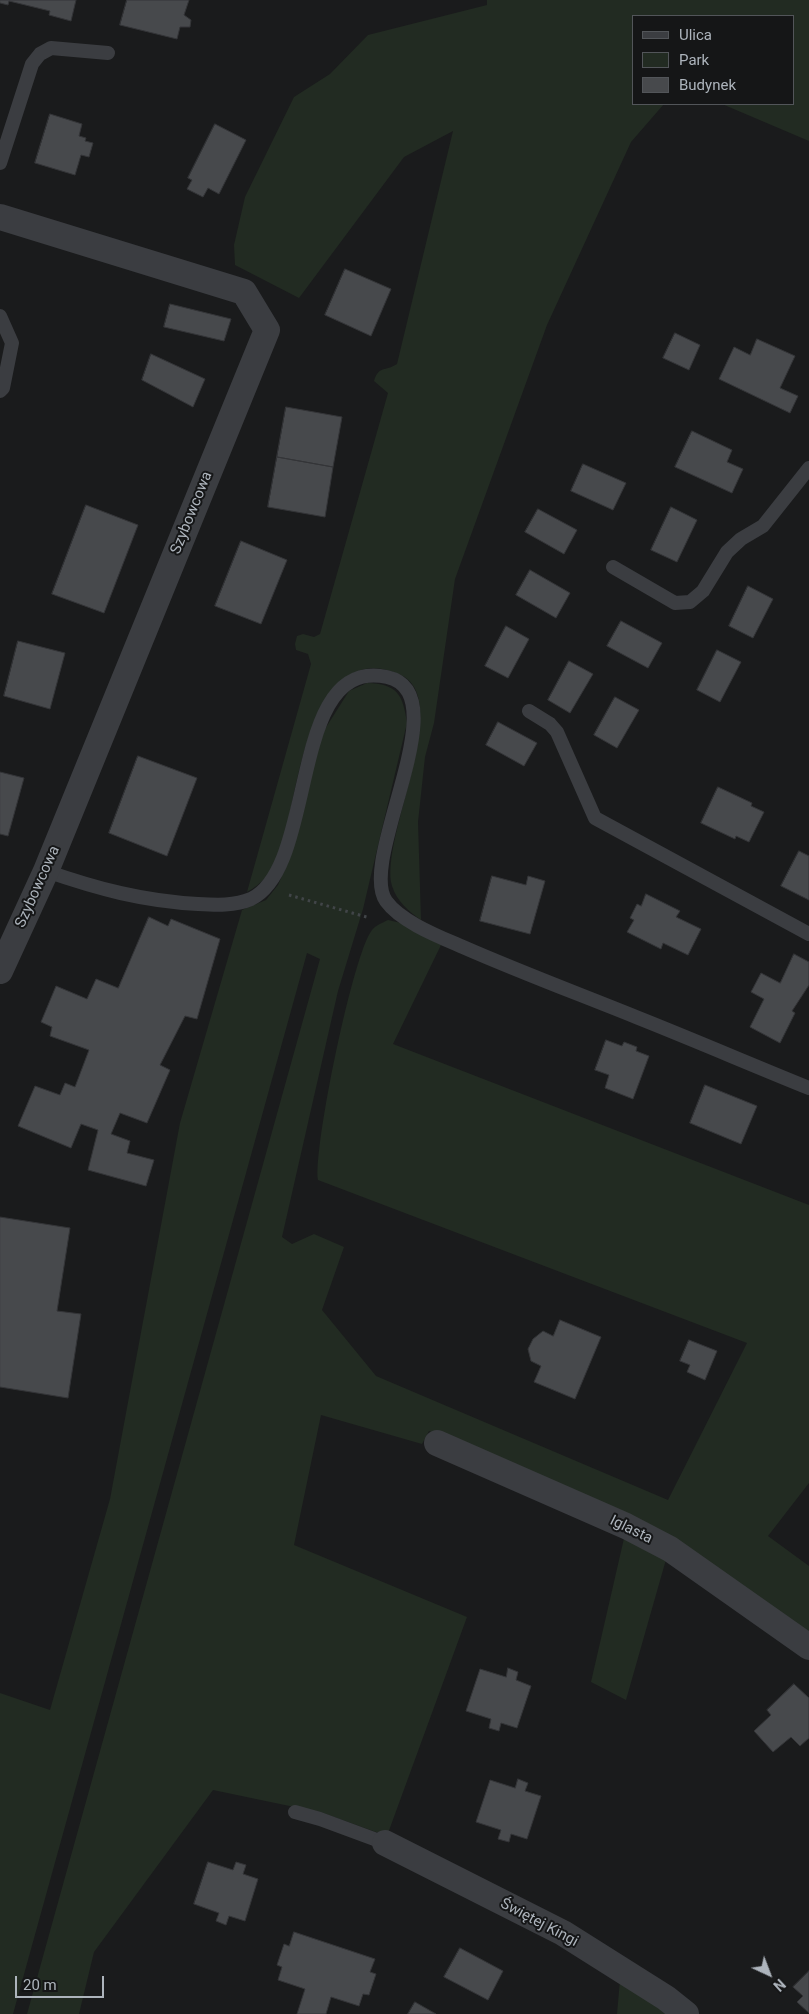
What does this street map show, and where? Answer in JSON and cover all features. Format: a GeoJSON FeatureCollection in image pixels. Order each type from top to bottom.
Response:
{"type":"FeatureCollection","features":[{"type":"Feature","properties":{"kind":"street","name":"Szybowcowa"},"geometry":{"type":"LineString","coordinates":[[0,217],[244,292],[267,330],[46,871],[0,971]]}},
{"type":"Feature","properties":{"kind":"street","name":"Iglasta"},"geometry":{"type":"LineString","coordinates":[[437,1443],[626,1526],[670,1549],[809,1647]]}},
{"type":"Feature","properties":{"kind":"street","name":"Świętej Kingi"},"geometry":{"type":"LineString","coordinates":[[385,1843],[563,1933],[666,1998],[686,2014]]}},
{"type":"Feature","properties":{"kind":"lane"},"geometry":{"type":"LineString","coordinates":[[0,163],[32,64],[40,54],[50,48],[108,53]]}},
{"type":"Feature","properties":{"kind":"lane"},"geometry":{"type":"LineString","coordinates":[[0,316],[12,343],[3,388],[0,391]]}},
{"type":"Feature","properties":{"kind":"lane"},"geometry":{"type":"LineString","coordinates":[[613,567],[675,603],[690,602],[704,591],[727,552],[742,539],[763,526],[809,468]]}},
{"type":"Feature","properties":{"kind":"lane"},"geometry":{"type":"LineString","coordinates":[[46,871],[95,888],[157,901],[220,905],[239,903],[259,895],[276,876],[285,856],[312,746],[334,698],[344,687],[358,678],[370,675],[392,678],[407,691],[412,702],[414,717],[408,756],[382,860],[381,884],[384,898],[392,908],[436,935],[507,966],[809,1088]]}},
{"type":"Feature","properties":{"kind":"lane"},"geometry":{"type":"LineString","coordinates":[[529,711],[550,724],[560,737],[595,818],[809,934]]}},
{"type":"Feature","properties":{"kind":"lane"},"geometry":{"type":"LineString","coordinates":[[295,1812],[320,1819],[385,1843]]}},
{"type":"Feature","properties":{"kind":"path"},"geometry":{"type":"LineString","coordinates":[[267,887],[328,907],[370,918]]}},
{"type":"Feature","properties":{"kind":"green space"},"geometry":{"type":"Polygon","coordinates":[[[487,0],[809,0],[809,141],[724,105],[794,105],[794,15],[632,15],[632,105],[663,105],[631,142],[547,325],[455,579],[434,723],[425,757],[418,822],[421,920],[407,909],[397,896],[392,886],[391,864],[412,771],[418,739],[420,710],[415,688],[399,674],[371,668],[348,676],[330,693],[316,718],[298,776],[280,857],[266,877],[247,892],[311,664],[308,654],[296,650],[297,636],[303,634],[314,637],[320,634],[388,393],[374,381],[380,371],[397,364],[453,131],[404,157],[299,298],[235,265],[234,245],[245,197],[294,97],[330,74],[368,35],[487,5],[487,0]]]}},
{"type":"Feature","properties":{"kind":"green space"},"geometry":{"type":"Polygon","coordinates":[[[367,683],[392,688],[397,692],[403,705],[407,723],[363,909],[338,991],[282,1237],[292,1244],[314,1234],[344,1247],[322,1310],[376,1376],[668,1500],[747,1343],[318,1180],[318,1161],[328,1093],[345,1011],[364,946],[372,930],[377,925],[388,920],[401,923],[441,945],[393,1044],[809,1205],[809,1483],[768,1536],[809,1566],[809,1638],[627,1517],[429,1431],[422,1444],[321,1415],[294,1545],[467,1617],[387,1836],[323,1813],[213,1790],[94,1952],[79,2014],[27,2014],[320,959],[307,953],[13,2014],[0,2014],[0,1693],[50,1710],[110,1499],[180,1123],[242,910],[266,900],[278,885],[289,860],[316,753],[325,729],[349,691],[367,683]]]}},
{"type":"Feature","properties":{"kind":"green space"},"geometry":{"type":"Polygon","coordinates":[[[625,1534],[667,1556],[626,1700],[591,1682],[625,1534]]]}},
{"type":"Feature","properties":{"kind":"green space"},"geometry":{"type":"Polygon","coordinates":[[[620,1980],[678,2014],[617,2014],[620,1980]]]}},
{"type":"Feature","properties":{"kind":"building"},"geometry":{"type":"Polygon","coordinates":[[[0,0],[76,0],[71,21],[49,15],[50,11],[9,1],[8,5],[0,3],[0,0]]]}},
{"type":"Feature","properties":{"kind":"building"},"geometry":{"type":"Polygon","coordinates":[[[127,0],[189,0],[184,15],[191,20],[190,27],[180,27],[177,39],[120,25],[127,0]]]}},
{"type":"Feature","properties":{"kind":"building"},"geometry":{"type":"Polygon","coordinates":[[[50,114],[82,124],[79,136],[86,138],[85,141],[93,143],[89,157],[81,155],[75,175],[35,163],[50,114]]]}},
{"type":"Feature","properties":{"kind":"building"},"geometry":{"type":"Polygon","coordinates":[[[215,124],[246,140],[219,194],[208,188],[203,197],[187,189],[192,180],[188,178],[215,124]]]}},
{"type":"Feature","properties":{"kind":"building"},"geometry":{"type":"Polygon","coordinates":[[[345,269],[391,289],[371,336],[325,315],[345,269]]]}},
{"type":"Feature","properties":{"kind":"building"},"geometry":{"type":"Polygon","coordinates":[[[170,304],[231,319],[224,341],[164,327],[170,304]]]}},
{"type":"Feature","properties":{"kind":"building"},"geometry":{"type":"Polygon","coordinates":[[[675,333],[700,345],[689,370],[663,358],[675,333]]]}},
{"type":"Feature","properties":{"kind":"building"},"geometry":{"type":"Polygon","coordinates":[[[757,339],[795,356],[780,388],[798,396],[790,413],[719,379],[734,347],[750,355],[757,339]]]}},
{"type":"Feature","properties":{"kind":"building"},"geometry":{"type":"Polygon","coordinates":[[[151,354],[205,379],[193,407],[142,380],[151,354]]]}},
{"type":"Feature","properties":{"kind":"building"},"geometry":{"type":"Polygon","coordinates":[[[286,407],[342,417],[333,467],[277,457],[286,407]]]}},
{"type":"Feature","properties":{"kind":"building"},"geometry":{"type":"Polygon","coordinates":[[[692,431],[732,450],[727,462],[743,469],[732,493],[675,467],[692,431]]]}},
{"type":"Feature","properties":{"kind":"building"},"geometry":{"type":"Polygon","coordinates":[[[277,457],[333,467],[325,517],[268,507],[277,457]]]}},
{"type":"Feature","properties":{"kind":"building"},"geometry":{"type":"Polygon","coordinates":[[[583,464],[626,483],[613,510],[571,491],[583,464]]]}},
{"type":"Feature","properties":{"kind":"building"},"geometry":{"type":"Polygon","coordinates":[[[86,505],[138,525],[104,613],[52,594],[86,505]]]}},
{"type":"Feature","properties":{"kind":"building"},"geometry":{"type":"Polygon","coordinates":[[[671,507],[697,520],[677,562],[651,550],[671,507]]]}},
{"type":"Feature","properties":{"kind":"building"},"geometry":{"type":"Polygon","coordinates":[[[538,509],[577,530],[564,554],[525,532],[538,509]]]}},
{"type":"Feature","properties":{"kind":"building"},"geometry":{"type":"Polygon","coordinates":[[[241,541],[287,560],[261,624],[215,606],[241,541]]]}},
{"type":"Feature","properties":{"kind":"building"},"geometry":{"type":"Polygon","coordinates":[[[530,570],[570,593],[556,618],[516,595],[530,570]]]}},
{"type":"Feature","properties":{"kind":"building"},"geometry":{"type":"Polygon","coordinates":[[[748,586],[773,599],[753,638],[729,626],[748,586]]]}},
{"type":"Feature","properties":{"kind":"building"},"geometry":{"type":"Polygon","coordinates":[[[621,621],[662,643],[648,668],[607,646],[621,621]]]}},
{"type":"Feature","properties":{"kind":"building"},"geometry":{"type":"Polygon","coordinates":[[[506,626],[529,639],[508,678],[485,666],[506,626]]]}},
{"type":"Feature","properties":{"kind":"building"},"geometry":{"type":"Polygon","coordinates":[[[18,641],[65,653],[50,709],[4,696],[18,641]]]}},
{"type":"Feature","properties":{"kind":"building"},"geometry":{"type":"Polygon","coordinates":[[[717,650],[741,662],[720,702],[697,690],[717,650]]]}},
{"type":"Feature","properties":{"kind":"building"},"geometry":{"type":"Polygon","coordinates":[[[569,661],[593,674],[570,713],[548,700],[569,661]]]}},
{"type":"Feature","properties":{"kind":"building"},"geometry":{"type":"Polygon","coordinates":[[[615,697],[639,710],[617,748],[594,735],[615,697]]]}},
{"type":"Feature","properties":{"kind":"building"},"geometry":{"type":"Polygon","coordinates":[[[498,722],[537,743],[524,766],[486,745],[498,722]]]}},
{"type":"Feature","properties":{"kind":"building"},"geometry":{"type":"Polygon","coordinates":[[[138,756],[197,778],[167,856],[109,833],[138,756]]]}},
{"type":"Feature","properties":{"kind":"building"},"geometry":{"type":"Polygon","coordinates":[[[0,772],[24,778],[8,836],[0,834],[0,772]]]}},
{"type":"Feature","properties":{"kind":"building"},"geometry":{"type":"Polygon","coordinates":[[[718,787],[752,803],[751,806],[764,812],[749,842],[736,836],[735,839],[701,823],[718,787]]]}},
{"type":"Feature","properties":{"kind":"building"},"geometry":{"type":"Polygon","coordinates":[[[799,851],[809,856],[809,900],[781,886],[799,851]]]}},
{"type":"Feature","properties":{"kind":"building"},"geometry":{"type":"Polygon","coordinates":[[[492,876],[526,885],[528,876],[545,881],[530,934],[480,921],[492,876]]]}},
{"type":"Feature","properties":{"kind":"building"},"geometry":{"type":"Polygon","coordinates":[[[646,894],[680,911],[676,917],[701,929],[688,955],[663,943],[661,949],[627,932],[634,920],[630,918],[637,904],[641,906],[646,894]]]}},
{"type":"Feature","properties":{"kind":"building"},"geometry":{"type":"Polygon","coordinates":[[[149,917],[168,926],[171,919],[220,939],[197,1019],[185,1016],[160,1065],[170,1070],[147,1123],[120,1113],[111,1134],[130,1141],[127,1153],[154,1160],[146,1186],[88,1170],[98,1130],[81,1124],[71,1148],[18,1126],[35,1086],[60,1095],[65,1083],[75,1087],[89,1050],[50,1036],[52,1027],[41,1022],[56,986],[87,999],[96,979],[118,988],[149,917]]]}},
{"type":"Feature","properties":{"kind":"building"},"geometry":{"type":"Polygon","coordinates":[[[794,954],[809,962],[809,985],[792,1011],[795,1013],[780,1043],[750,1027],[764,999],[751,992],[761,973],[780,983],[794,954]]]}},
{"type":"Feature","properties":{"kind":"building"},"geometry":{"type":"Polygon","coordinates":[[[606,1040],[622,1046],[624,1042],[637,1047],[636,1051],[649,1056],[633,1099],[605,1088],[609,1075],[595,1070],[606,1040]]]}},
{"type":"Feature","properties":{"kind":"building"},"geometry":{"type":"Polygon","coordinates":[[[705,1085],[757,1106],[741,1144],[690,1123],[705,1085]]]}},
{"type":"Feature","properties":{"kind":"building"},"geometry":{"type":"Polygon","coordinates":[[[0,1217],[70,1228],[57,1311],[81,1314],[68,1398],[0,1387],[0,1217]]]}},
{"type":"Feature","properties":{"kind":"building"},"geometry":{"type":"Polygon","coordinates":[[[560,1320],[601,1337],[575,1399],[534,1382],[541,1366],[531,1361],[528,1349],[533,1339],[543,1331],[553,1336],[560,1320]]]}},
{"type":"Feature","properties":{"kind":"building"},"geometry":{"type":"Polygon","coordinates":[[[689,1340],[717,1351],[705,1380],[687,1372],[690,1365],[680,1361],[689,1340]]]}},
{"type":"Feature","properties":{"kind":"building"},"geometry":{"type":"Polygon","coordinates":[[[508,1668],[518,1672],[516,1680],[531,1686],[517,1728],[501,1723],[499,1731],[489,1728],[491,1719],[466,1711],[480,1669],[506,1677],[508,1668]]]}},
{"type":"Feature","properties":{"kind":"building"},"geometry":{"type":"Polygon","coordinates":[[[794,1684],[809,1698],[809,1738],[800,1746],[791,1737],[773,1752],[754,1731],[771,1715],[767,1710],[794,1684]]]}},
{"type":"Feature","properties":{"kind":"building"},"geometry":{"type":"Polygon","coordinates":[[[518,1779],[528,1783],[525,1791],[541,1796],[527,1839],[511,1834],[509,1842],[498,1839],[501,1830],[476,1822],[490,1780],[515,1788],[518,1779]]]}},
{"type":"Feature","properties":{"kind":"building"},"geometry":{"type":"Polygon","coordinates":[[[208,1862],[233,1870],[236,1862],[246,1865],[243,1874],[258,1879],[245,1921],[229,1916],[226,1925],[216,1921],[219,1913],[194,1904],[208,1862]]]}},
{"type":"Feature","properties":{"kind":"building"},"geometry":{"type":"Polygon","coordinates":[[[294,1932],[375,1959],[370,1972],[376,1974],[369,1995],[363,1994],[359,2006],[331,1997],[326,2014],[297,2014],[305,1989],[278,1980],[282,1967],[277,1965],[284,1944],[289,1946],[294,1932]]]}},
{"type":"Feature","properties":{"kind":"building"},"geometry":{"type":"Polygon","coordinates":[[[460,1948],[503,1971],[488,2000],[444,1977],[460,1948]]]}},
{"type":"Feature","properties":{"kind":"building"},"geometry":{"type":"Polygon","coordinates":[[[809,1971],[809,2013],[797,2002],[803,1996],[793,1987],[809,1971]]]}},
{"type":"Feature","properties":{"kind":"building"},"geometry":{"type":"Polygon","coordinates":[[[415,2002],[436,2014],[408,2014],[415,2002]]]}}]}
